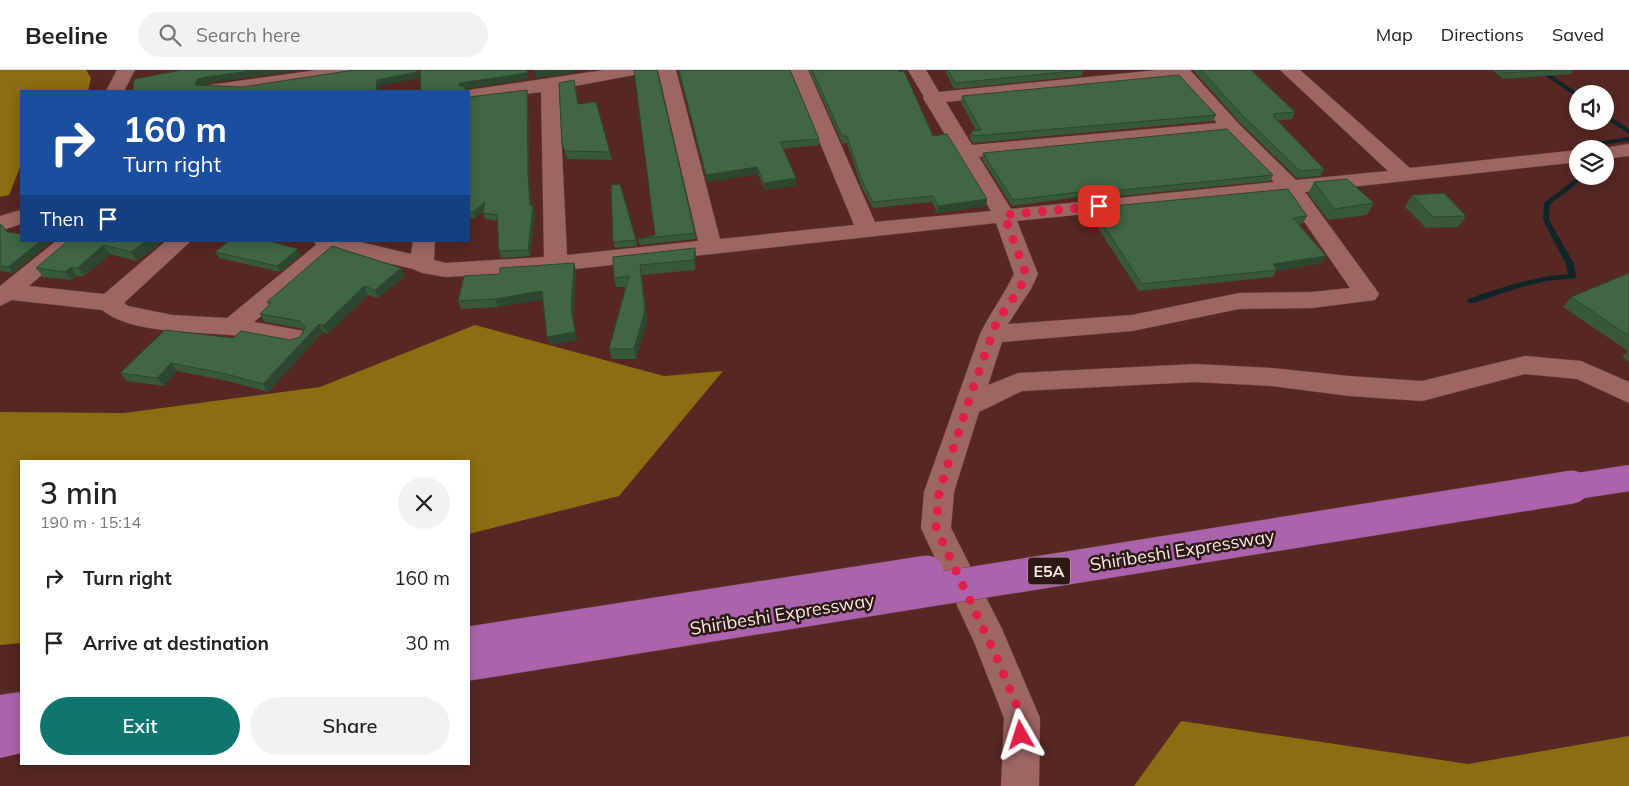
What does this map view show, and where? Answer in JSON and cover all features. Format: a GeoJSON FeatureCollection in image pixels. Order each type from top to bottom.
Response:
{"type":"FeatureCollection","features":[{"type":"Feature","properties":{"kind":"highway","name":"Shiribeshi Expressway"},"geometry":{"type":"LineString","coordinates":[[470,643],[1629,462]]}},
{"type":"Feature","properties":{"kind":"highway","name":"Shiribeshi Expressway"},"geometry":{"type":"LineString","coordinates":[[470,664],[1629,478]]}},
{"type":"Feature","properties":{"kind":"highway"},"geometry":{"type":"LineString","coordinates":[[0,712],[20,709]]}},
{"type":"Feature","properties":{"kind":"highway"},"geometry":{"type":"LineString","coordinates":[[0,740],[20,736]]}},
{"type":"Feature","properties":{"kind":"street"},"geometry":{"type":"LineString","coordinates":[[116,90],[126,70]]}},
{"type":"Feature","properties":{"kind":"street"},"geometry":{"type":"LineString","coordinates":[[216,90],[354,70]]}},
{"type":"Feature","properties":{"kind":"street"},"geometry":{"type":"LineString","coordinates":[[470,95],[550,85],[591,74],[634,70]]}},
{"type":"Feature","properties":{"kind":"street"},"geometry":{"type":"LineString","coordinates":[[667,70],[711,247]]}},
{"type":"Feature","properties":{"kind":"street"},"geometry":{"type":"LineString","coordinates":[[799,70],[867,230]]}},
{"type":"Feature","properties":{"kind":"street"},"geometry":{"type":"LineString","coordinates":[[917,70],[932,98],[967,152],[1004,215],[1026,274],[1019,290],[997,321],[992,334],[939,492],[936,528],[990,640],[1022,718],[1020,786]]}},
{"type":"Feature","properties":{"kind":"street"},"geometry":{"type":"LineString","coordinates":[[1289,70],[1405,176]]}},
{"type":"Feature","properties":{"kind":"street"},"geometry":{"type":"LineString","coordinates":[[932,98],[1181,72],[1231,127],[1290,187],[1367,294],[1312,300],[1239,301],[1132,323],[992,334]]}},
{"type":"Feature","properties":{"kind":"street"},"geometry":{"type":"LineString","coordinates":[[332,90],[335,73]]}},
{"type":"Feature","properties":{"kind":"street"},"geometry":{"type":"LineString","coordinates":[[550,85],[556,264]]}},
{"type":"Feature","properties":{"kind":"street"},"geometry":{"type":"LineString","coordinates":[[967,152],[1231,127]]}},
{"type":"Feature","properties":{"kind":"street"},"geometry":{"type":"LineString","coordinates":[[1614,152],[1629,150]]}},
{"type":"Feature","properties":{"kind":"street"},"geometry":{"type":"LineString","coordinates":[[232,327],[329,242],[422,266],[446,270],[556,264],[1004,215],[1405,176],[1569,157]]}},
{"type":"Feature","properties":{"kind":"street"},"geometry":{"type":"LineString","coordinates":[[0,224],[20,216]]}},
{"type":"Feature","properties":{"kind":"street"},"geometry":{"type":"LineString","coordinates":[[4,295],[69,242]]}},
{"type":"Feature","properties":{"kind":"street"},"geometry":{"type":"LineString","coordinates":[[109,303],[179,242]]}},
{"type":"Feature","properties":{"kind":"street"},"geometry":{"type":"LineString","coordinates":[[422,266],[424,242]]}},
{"type":"Feature","properties":{"kind":"street"},"geometry":{"type":"LineString","coordinates":[[4,295],[109,303],[121,312],[163,321],[232,327],[295,337]]}},
{"type":"Feature","properties":{"kind":"street"},"geometry":{"type":"LineString","coordinates":[[967,406],[1018,382],[1195,372],[1272,376],[1349,386],[1422,391],[1525,365],[1581,370],[1629,393]]}},
{"type":"Feature","properties":{"kind":"shaded area"},"geometry":{"type":"Polygon","coordinates":[[[0,70],[86,70],[91,78],[88,90],[20,90],[20,168],[9,195],[0,197],[0,70]]]}},
{"type":"Feature","properties":{"kind":"shaded area"},"geometry":{"type":"Polygon","coordinates":[[[475,325],[664,376],[723,371],[619,496],[470,534],[470,460],[20,460],[20,643],[0,645],[0,412],[124,413],[320,387],[475,325]]]}},
{"type":"Feature","properties":{"kind":"shaded area"},"geometry":{"type":"Polygon","coordinates":[[[1181,721],[1468,764],[1629,736],[1629,786],[1134,786],[1181,721]]]}},
{"type":"Feature","properties":{"kind":"building"},"geometry":{"type":"Polygon","coordinates":[[[182,70],[258,70],[206,77],[198,79],[195,85],[242,87],[354,70],[416,70],[417,72],[377,80],[376,90],[133,90],[134,79],[182,70]]]}},
{"type":"Feature","properties":{"kind":"building"},"geometry":{"type":"Polygon","coordinates":[[[420,70],[527,70],[527,73],[460,83],[458,85],[465,87],[465,90],[421,90],[420,70]]]}},
{"type":"Feature","properties":{"kind":"building"},"geometry":{"type":"Polygon","coordinates":[[[534,70],[550,70],[535,72],[534,70]]]}},
{"type":"Feature","properties":{"kind":"building"},"geometry":{"type":"Polygon","coordinates":[[[634,70],[657,70],[695,233],[638,239],[655,235],[634,70]]]}},
{"type":"Feature","properties":{"kind":"building"},"geometry":{"type":"Polygon","coordinates":[[[679,70],[790,70],[819,139],[780,142],[796,178],[764,183],[757,167],[706,175],[679,70]]]}},
{"type":"Feature","properties":{"kind":"building"},"geometry":{"type":"Polygon","coordinates":[[[812,70],[904,71],[933,136],[947,134],[987,199],[938,206],[933,196],[873,202],[861,179],[847,136],[842,136],[812,70]]]}},
{"type":"Feature","properties":{"kind":"building"},"geometry":{"type":"Polygon","coordinates":[[[948,70],[1083,70],[955,83],[948,70]]]}},
{"type":"Feature","properties":{"kind":"building"},"geometry":{"type":"Polygon","coordinates":[[[1201,70],[1251,70],[1295,112],[1273,114],[1275,116],[1273,116],[1324,169],[1300,171],[1242,115],[1201,70]]]}},
{"type":"Feature","properties":{"kind":"building"},"geometry":{"type":"Polygon","coordinates":[[[1502,70],[1550,70],[1506,73],[1502,70]]]}},
{"type":"Feature","properties":{"kind":"building"},"geometry":{"type":"Polygon","coordinates":[[[1179,75],[1216,115],[974,136],[971,131],[981,130],[962,96],[1179,75]]]}},
{"type":"Feature","properties":{"kind":"building"},"geometry":{"type":"Polygon","coordinates":[[[574,80],[578,104],[596,102],[610,152],[565,151],[562,144],[559,83],[574,80]]]}},
{"type":"Feature","properties":{"kind":"building"},"geometry":{"type":"Polygon","coordinates":[[[527,90],[528,174],[530,206],[533,205],[528,250],[499,251],[497,215],[483,213],[485,202],[473,212],[470,212],[470,97],[527,90]]]}},
{"type":"Feature","properties":{"kind":"building"},"geometry":{"type":"Polygon","coordinates":[[[1227,129],[1273,175],[1082,194],[1080,192],[1013,200],[983,153],[1227,129]]]}},
{"type":"Feature","properties":{"kind":"building"},"geometry":{"type":"Polygon","coordinates":[[[1347,179],[1374,203],[1334,209],[1314,182],[1347,179]]]}},
{"type":"Feature","properties":{"kind":"building"},"geometry":{"type":"Polygon","coordinates":[[[620,184],[636,240],[613,242],[611,185],[620,184]]]}},
{"type":"Feature","properties":{"kind":"building"},"geometry":{"type":"Polygon","coordinates":[[[1288,189],[1307,216],[1293,218],[1326,256],[1273,264],[1277,270],[1142,284],[1092,208],[1288,189]]]}},
{"type":"Feature","properties":{"kind":"building"},"geometry":{"type":"Polygon","coordinates":[[[1444,193],[1466,216],[1433,217],[1412,195],[1444,193]]]}},
{"type":"Feature","properties":{"kind":"building"},"geometry":{"type":"Polygon","coordinates":[[[0,225],[7,232],[20,234],[20,242],[40,242],[8,267],[0,266],[0,225]]]}},
{"type":"Feature","properties":{"kind":"building"},"geometry":{"type":"Polygon","coordinates":[[[67,242],[145,242],[131,252],[103,245],[78,268],[71,267],[65,272],[36,268],[67,242]]]}},
{"type":"Feature","properties":{"kind":"building"},"geometry":{"type":"Polygon","coordinates":[[[228,242],[273,242],[298,249],[277,266],[215,252],[228,242]]]}},
{"type":"Feature","properties":{"kind":"building"},"geometry":{"type":"Polygon","coordinates":[[[332,246],[401,268],[375,290],[364,286],[323,326],[319,324],[263,384],[226,374],[171,363],[157,378],[120,373],[165,330],[233,338],[241,331],[290,340],[300,337],[305,328],[300,321],[260,314],[271,303],[267,302],[332,246]]]}},
{"type":"Feature","properties":{"kind":"building"},"geometry":{"type":"Polygon","coordinates":[[[695,248],[694,260],[640,265],[645,311],[634,349],[609,349],[629,276],[614,278],[613,257],[695,248]]]}},
{"type":"Feature","properties":{"kind":"building"},"geometry":{"type":"Polygon","coordinates":[[[574,263],[571,308],[575,332],[547,337],[542,291],[495,299],[458,301],[464,276],[500,274],[500,268],[574,263]]]}},
{"type":"Feature","properties":{"kind":"building"},"geometry":{"type":"Polygon","coordinates":[[[1629,273],[1629,336],[1571,297],[1629,273]]]}},
{"type":"Feature","properties":{"kind":"waterway"},"geometry":{"type":"LineString","coordinates":[[1540,70],[1569,90]]}},
{"type":"Feature","properties":{"kind":"waterway"},"geometry":{"type":"LineString","coordinates":[[1614,121],[1629,132]]}},
{"type":"Feature","properties":{"kind":"waterway"},"geometry":{"type":"LineString","coordinates":[[1614,141],[1629,139]]}},
{"type":"Feature","properties":{"kind":"waterway"},"geometry":{"type":"LineString","coordinates":[[1471,301],[1520,284],[1572,276],[1570,264],[1546,220],[1547,203],[1572,185]]}},
{"type":"Feature","properties":{"kind":"route"},"geometry":{"type":"LineString","coordinates":[[1021,735],[1022,718],[990,640],[936,528],[939,492],[997,321],[1019,290],[1026,274],[1004,215],[1099,206]]}}]}
